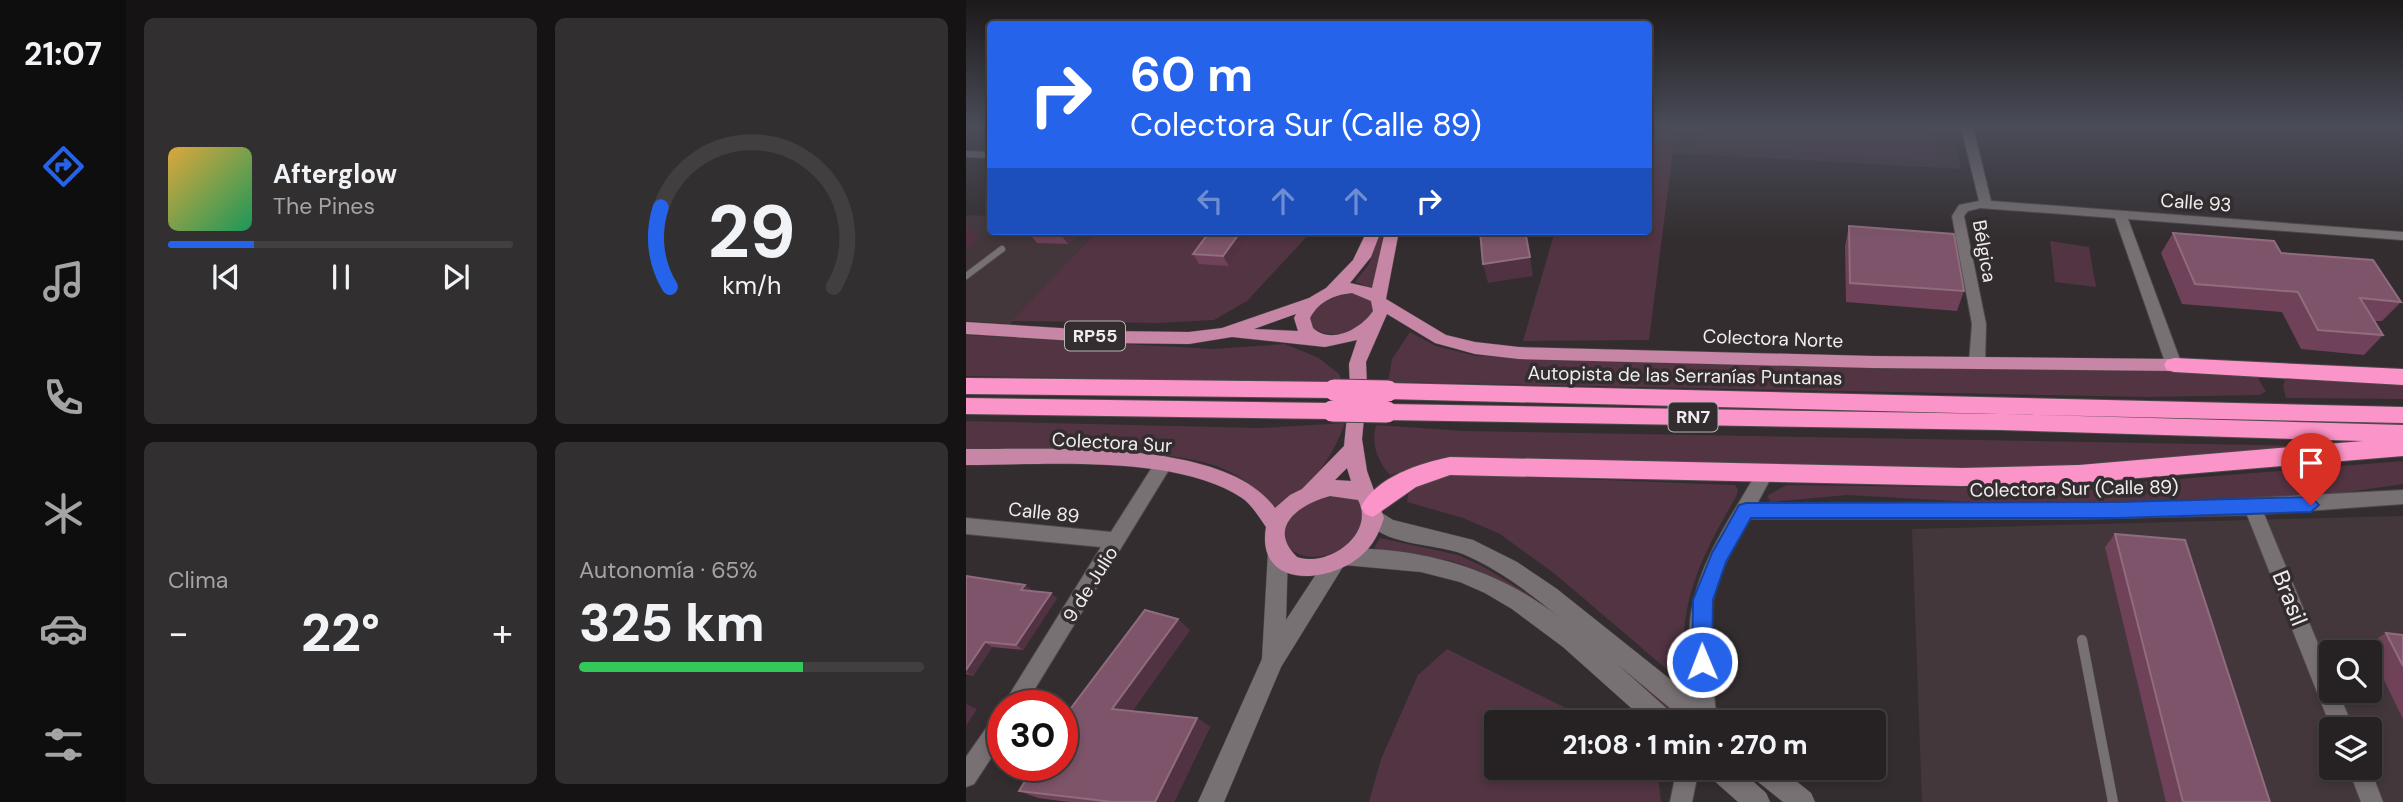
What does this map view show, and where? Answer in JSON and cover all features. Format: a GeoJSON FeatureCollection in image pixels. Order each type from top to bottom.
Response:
{"type":"FeatureCollection","features":[{"type":"Feature","properties":{"kind":"highway"},"geometry":{"type":"LineString","coordinates":[[2175,365],[2273,368],[2403,377]]}},
{"type":"Feature","properties":{"kind":"highway","name":"Autopista de las Serranías Puntanas"},"geometry":{"type":"LineString","coordinates":[[966,386],[2403,434]]}},
{"type":"Feature","properties":{"kind":"highway","name":"Autopista de las Serranías Puntanas"},"geometry":{"type":"LineString","coordinates":[[966,406],[1333,400]]}},
{"type":"Feature","properties":{"kind":"highway","name":"Autopista de las Serranías Puntanas"},"geometry":{"type":"LineString","coordinates":[[1387,402],[2403,415]]}},
{"type":"Feature","properties":{"kind":"highway"},"geometry":{"type":"LineString","coordinates":[[1371,506],[1410,476],[1450,466],[1962,477],[2079,474],[2403,447]]}},
{"type":"Feature","properties":{"kind":"main road","name":"RP55"},"geometry":{"type":"LineString","coordinates":[[1224,334],[1312,302],[1327,293],[1358,267],[1372,235]]}},
{"type":"Feature","properties":{"kind":"main road"},"geometry":{"type":"LineString","coordinates":[[1211,802],[1273,659],[1341,560],[1362,544],[1371,530],[1371,506],[1353,448],[1357,364],[1379,307],[1391,235]]}},
{"type":"Feature","properties":{"kind":"main road","name":"RP55"},"geometry":{"type":"LineString","coordinates":[[966,328],[1107,337],[1189,338],[1224,334],[1317,339],[1353,337],[1379,307],[1363,289],[1339,289],[1327,293]]}},
{"type":"Feature","properties":{"kind":"main road"},"geometry":{"type":"LineString","coordinates":[[1312,302],[1302,318],[1306,333],[1357,364]]}},
{"type":"Feature","properties":{"kind":"main road","name":"Colectora Norte"},"geometry":{"type":"LineString","coordinates":[[1379,307],[1441,339],[1475,348],[1519,353],[2175,365]]}},
{"type":"Feature","properties":{"kind":"main road"},"geometry":{"type":"LineString","coordinates":[[1273,659],[1278,552],[1274,540],[1276,527],[1283,514],[1336,468],[1353,448]]}},
{"type":"Feature","properties":{"kind":"main road","name":"Colectora Sur"},"geometry":{"type":"LineString","coordinates":[[966,457],[1164,463],[1214,475],[1250,494],[1276,527]]}},
{"type":"Feature","properties":{"kind":"main road"},"geometry":{"type":"LineString","coordinates":[[1308,493],[1338,485],[1371,506],[1387,527],[1466,547],[1510,569],[1550,596],[1691,710]]}},
{"type":"Feature","properties":{"kind":"main road"},"geometry":{"type":"LineString","coordinates":[[1278,552],[1286,561],[1298,567],[1314,568],[1341,560],[1422,564],[1463,574],[1502,592],[1554,626],[1651,710]]}},
{"type":"Feature","properties":{"kind":"main road"},"geometry":{"type":"LineString","coordinates":[[1732,780],[1757,802]]}},
{"type":"Feature","properties":{"kind":"main road"},"geometry":{"type":"LineString","coordinates":[[1775,780],[1802,802]]}},
{"type":"Feature","properties":{"kind":"street","name":"Bélgica"},"geometry":{"type":"LineString","coordinates":[[1976,164],[1986,205],[1963,208],[1958,216],[1979,324],[1977,363]]}},
{"type":"Feature","properties":{"kind":"street","name":"Calle 93"},"geometry":{"type":"LineString","coordinates":[[1986,205],[2403,236]]}},
{"type":"Feature","properties":{"kind":"street"},"geometry":{"type":"LineString","coordinates":[[2120,215],[2175,365]]}},
{"type":"Feature","properties":{"kind":"street","name":"9 de Julio"},"geometry":{"type":"LineString","coordinates":[[1023,690],[1164,463]]}},
{"type":"Feature","properties":{"kind":"street"},"geometry":{"type":"LineString","coordinates":[[1706,710],[1700,644],[1703,600],[1718,559],[1766,472]]}},
{"type":"Feature","properties":{"kind":"street","name":"Colectora Sur (Calle 89)"},"geometry":{"type":"LineString","coordinates":[[1746,511],[2119,510],[2311,505],[2403,497]]}},
{"type":"Feature","properties":{"kind":"street","name":"Brasil"},"geometry":{"type":"LineString","coordinates":[[2252,505],[2338,717]]}},
{"type":"Feature","properties":{"kind":"street","name":"Calle 89"},"geometry":{"type":"LineString","coordinates":[[966,526],[1117,541]]}},
{"type":"Feature","properties":{"kind":"street"},"geometry":{"type":"LineString","coordinates":[[966,776],[987,745]]}},
{"type":"Feature","properties":{"kind":"street"},"geometry":{"type":"LineString","coordinates":[[1681,802],[1686,780]]}},
{"type":"Feature","properties":{"kind":"street"},"geometry":{"type":"LineString","coordinates":[[2364,780],[2372,802]]}},
{"type":"Feature","properties":{"kind":"lane"},"geometry":{"type":"LineString","coordinates":[[966,276],[1002,249]]}},
{"type":"Feature","properties":{"kind":"lane"},"geometry":{"type":"LineString","coordinates":[[2082,640],[2113,802]]}},
{"type":"Feature","properties":{"kind":"shaded area"},"geometry":{"type":"Polygon","coordinates":[[[1652,164],[1671,164],[1649,340],[1523,341],[1554,235],[1652,235],[1652,164]]]}},
{"type":"Feature","properties":{"kind":"shaded area"},"geometry":{"type":"Polygon","coordinates":[[[1879,164],[1960,164],[1961,169],[1879,164]]]}},
{"type":"Feature","properties":{"kind":"shaded area"},"geometry":{"type":"Polygon","coordinates":[[[966,215],[987,216],[987,235],[1093,235],[1010,324],[966,321],[966,215]]]}},
{"type":"Feature","properties":{"kind":"shaded area"},"geometry":{"type":"Polygon","coordinates":[[[1093,235],[1308,235],[1247,301],[1214,320],[1158,323],[1012,321],[1093,235]]]}},
{"type":"Feature","properties":{"kind":"shaded area"},"geometry":{"type":"Polygon","coordinates":[[[1379,235],[1383,235],[1375,289],[1355,282],[1369,264],[1379,235]]]}},
{"type":"Feature","properties":{"kind":"shaded area"},"geometry":{"type":"Polygon","coordinates":[[[2050,241],[2089,247],[2096,287],[2055,282],[2050,241]]]}},
{"type":"Feature","properties":{"kind":"shaded area"},"geometry":{"type":"Polygon","coordinates":[[[1352,293],[1368,298],[1373,303],[1368,321],[1360,328],[1341,334],[1330,334],[1312,327],[1310,319],[1316,307],[1329,299],[1352,293]]]}},
{"type":"Feature","properties":{"kind":"shaded area"},"geometry":{"type":"Polygon","coordinates":[[[1410,332],[1436,346],[1476,356],[2204,371],[2257,376],[2266,392],[2259,395],[2148,397],[1388,382],[1392,359],[1410,332]]]}},
{"type":"Feature","properties":{"kind":"shaded area"},"geometry":{"type":"Polygon","coordinates":[[[966,335],[1213,349],[1285,344],[1319,358],[1339,374],[1343,383],[966,376],[966,335]]]}},
{"type":"Feature","properties":{"kind":"shaded area"},"geometry":{"type":"Polygon","coordinates":[[[2285,380],[2403,384],[2403,399],[2286,398],[2283,386],[2285,380]]]}},
{"type":"Feature","properties":{"kind":"shaded area"},"geometry":{"type":"Polygon","coordinates":[[[966,421],[1261,428],[1345,423],[1332,452],[1318,473],[1277,511],[1245,481],[1208,463],[1142,453],[966,450],[966,421]]]}},
{"type":"Feature","properties":{"kind":"shaded area"},"geometry":{"type":"Polygon","coordinates":[[[1376,425],[1464,431],[2319,446],[2053,466],[1970,468],[1438,460],[1390,475],[1376,452],[1376,425]]]}},
{"type":"Feature","properties":{"kind":"shaded area"},"geometry":{"type":"Polygon","coordinates":[[[2403,461],[2403,484],[2300,499],[2207,502],[1974,502],[1847,495],[1771,502],[1767,496],[1786,485],[2018,488],[2129,483],[2403,461]]]}},
{"type":"Feature","properties":{"kind":"shaded area"},"geometry":{"type":"Polygon","coordinates":[[[1444,474],[1735,485],[1738,490],[1736,497],[1700,566],[1686,613],[1685,662],[1690,689],[1555,574],[1500,534],[1463,518],[1407,502],[1409,489],[1444,474]]]}},
{"type":"Feature","properties":{"kind":"shaded area"},"geometry":{"type":"Polygon","coordinates":[[[1324,494],[1357,500],[1362,514],[1361,527],[1353,539],[1328,555],[1314,557],[1299,554],[1287,546],[1286,527],[1294,514],[1324,494]]]}},
{"type":"Feature","properties":{"kind":"shaded area"},"geometry":{"type":"Polygon","coordinates":[[[2403,516],[2403,802],[1922,802],[1912,529],[2403,516]]]}},
{"type":"Feature","properties":{"kind":"shaded area"},"geometry":{"type":"Polygon","coordinates":[[[1380,538],[1458,555],[1482,566],[1527,593],[1678,710],[1665,710],[1523,596],[1479,571],[1452,561],[1374,548],[1380,538]]]}},
{"type":"Feature","properties":{"kind":"shaded area"},"geometry":{"type":"Polygon","coordinates":[[[1447,649],[1570,710],[1484,710],[1484,780],[1658,780],[1661,802],[1369,802],[1381,759],[1418,675],[1447,649]]]}},
{"type":"Feature","properties":{"kind":"building"},"geometry":{"type":"Polygon","coordinates":[[[1849,226],[1954,234],[1964,291],[1850,283],[1849,226]]]}},
{"type":"Feature","properties":{"kind":"building"},"geometry":{"type":"Polygon","coordinates":[[[2173,233],[2274,241],[2281,253],[2373,260],[2401,302],[2360,298],[2383,335],[2318,330],[2298,292],[2195,284],[2173,233]]]}},
{"type":"Feature","properties":{"kind":"building"},"geometry":{"type":"Polygon","coordinates":[[[1207,235],[1238,235],[1223,256],[1193,254],[1207,235]]]}},
{"type":"Feature","properties":{"kind":"building"},"geometry":{"type":"Polygon","coordinates":[[[1480,235],[1526,235],[1530,257],[1483,264],[1480,235]]]}},
{"type":"Feature","properties":{"kind":"building"},"geometry":{"type":"Polygon","coordinates":[[[2115,534],[2185,540],[2270,802],[2183,802],[2115,534]]]}},
{"type":"Feature","properties":{"kind":"building"},"geometry":{"type":"Polygon","coordinates":[[[966,576],[1025,585],[1021,590],[1051,593],[1016,645],[985,642],[966,670],[966,576]]]}},
{"type":"Feature","properties":{"kind":"building"},"geometry":{"type":"Polygon","coordinates":[[[1145,610],[1178,619],[1112,709],[1197,718],[1155,802],[1113,802],[1019,791],[1025,781],[1078,781],[1078,699],[1145,610]]]}},
{"type":"Feature","properties":{"kind":"building"},"geometry":{"type":"Polygon","coordinates":[[[2386,633],[2403,635],[2403,666],[2386,633]]]}},
{"type":"Feature","properties":{"kind":"route"},"geometry":{"type":"LineString","coordinates":[[1702,662],[1700,644],[1703,600],[1718,559],[1746,511],[2119,510],[2311,505]]}}]}
